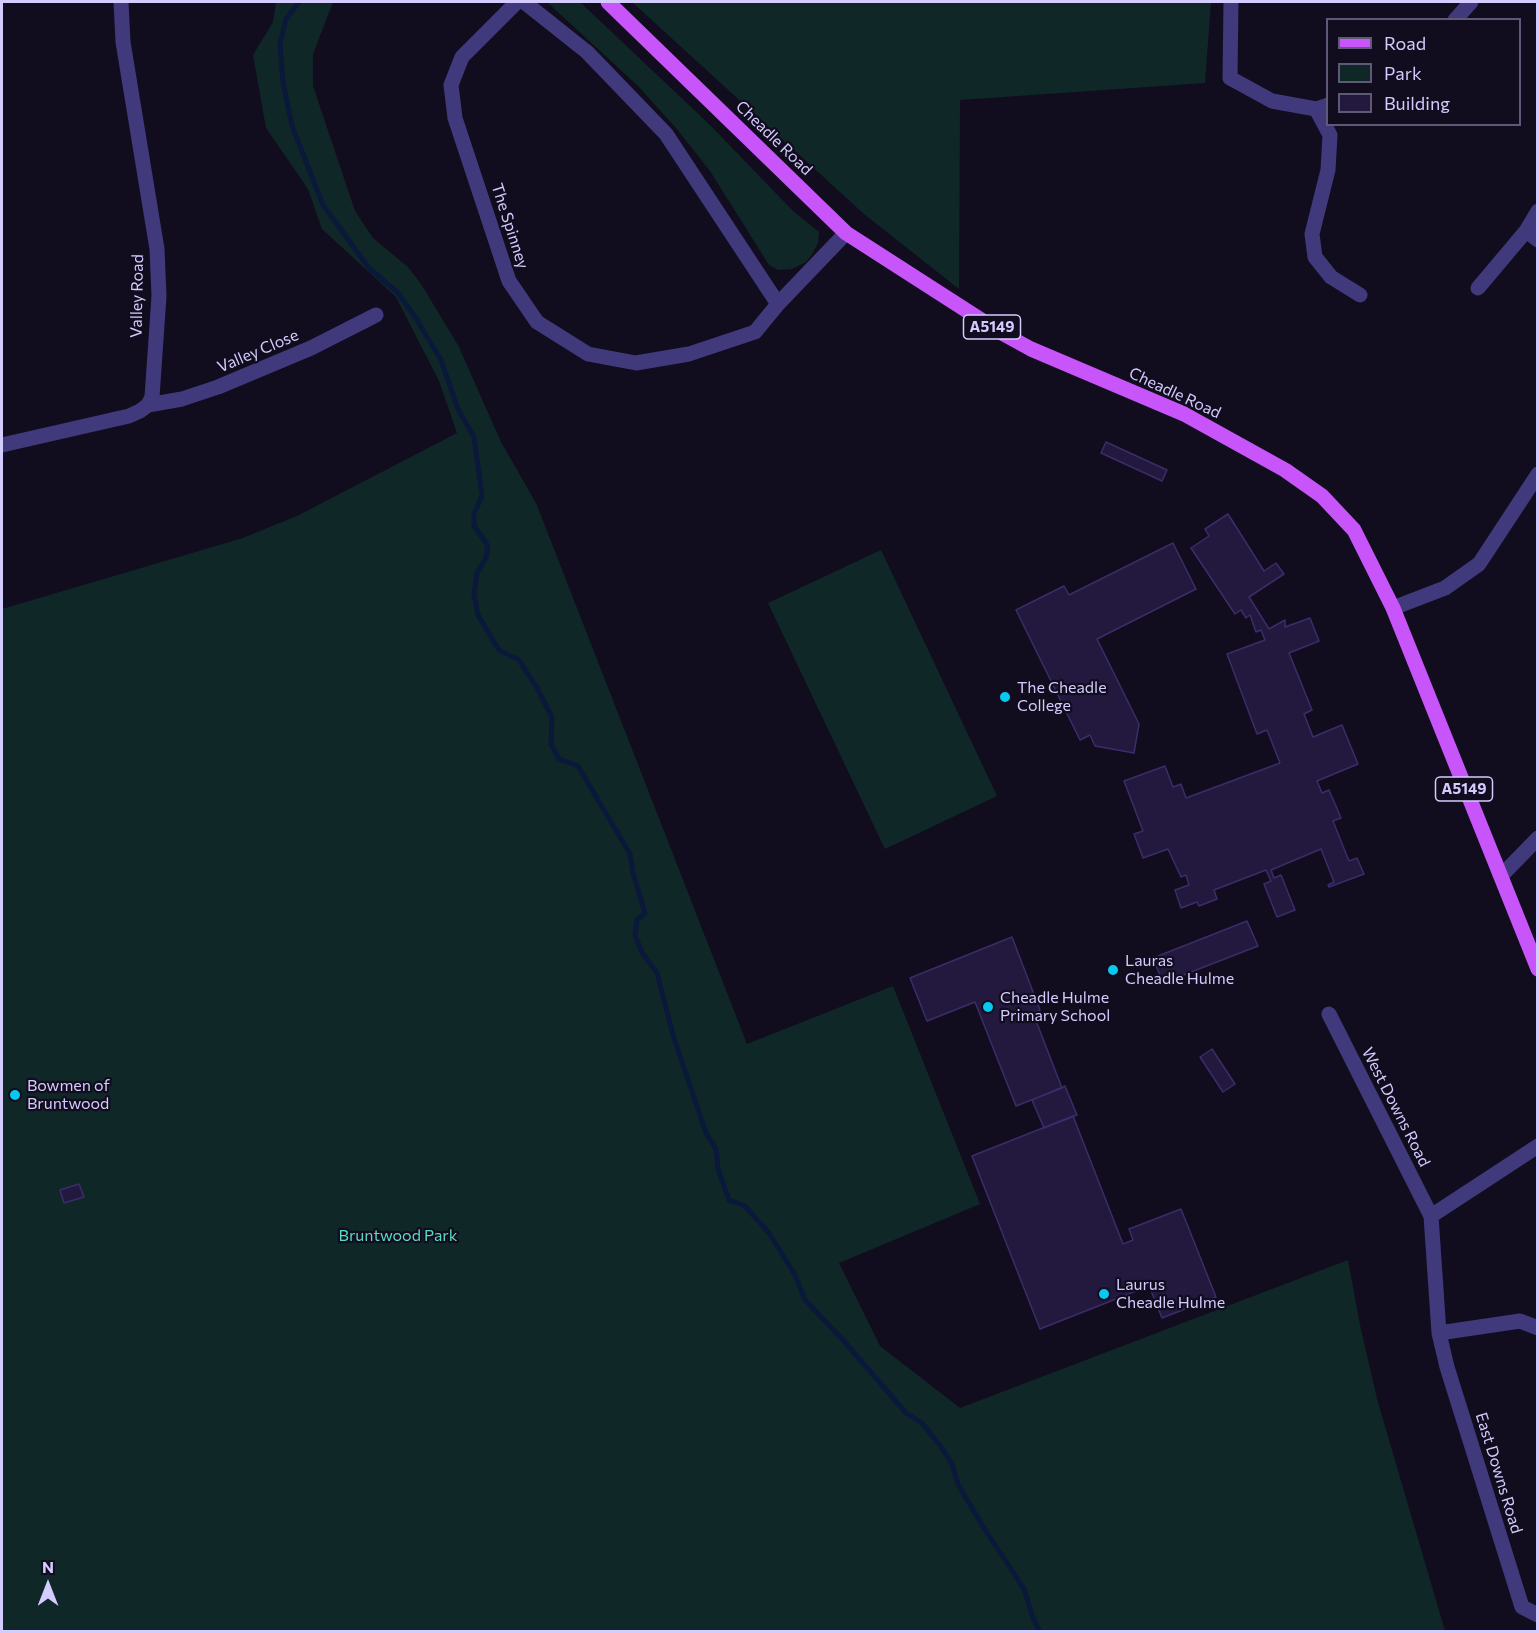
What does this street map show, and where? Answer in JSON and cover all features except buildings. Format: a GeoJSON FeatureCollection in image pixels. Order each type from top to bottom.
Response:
{"type":"FeatureCollection","features":[{"type":"Feature","properties":{"kind":"main road","name":"Cheadle Road"},"geometry":{"type":"LineString","coordinates":[[608,2],[846,233],[1000,332],[1031,349],[1184,414],[1285,470],[1322,496],[1354,530],[1393,608],[1538,969]]}},
{"type":"Feature","properties":{"kind":"street","name":"Valley Road"},"geometry":{"type":"LineString","coordinates":[[121,2],[123,42],[157,249],[158,275],[152,397],[148,405]]}},
{"type":"Feature","properties":{"kind":"street","name":"The Spinney"},"geometry":{"type":"LineString","coordinates":[[517,2],[462,57],[451,85],[455,118],[509,281],[537,322],[588,354],[636,363],[689,354],[755,332],[778,304],[846,233]]}},
{"type":"Feature","properties":{"kind":"street"},"geometry":{"type":"LineString","coordinates":[[524,2],[587,52],[666,134],[778,304]]}},
{"type":"Feature","properties":{"kind":"street"},"geometry":{"type":"LineString","coordinates":[[1231,2],[1230,78],[1272,101],[1322,107]]}},
{"type":"Feature","properties":{"kind":"street"},"geometry":{"type":"LineString","coordinates":[[1327,126],[1330,135],[1328,170],[1312,234],[1315,257],[1331,277],[1360,295]]}},
{"type":"Feature","properties":{"kind":"street"},"geometry":{"type":"LineString","coordinates":[[1478,288],[1532,236],[1538,211]]}},
{"type":"Feature","properties":{"kind":"street","name":"Valley Close"},"geometry":{"type":"LineString","coordinates":[[148,405],[182,399],[218,387],[311,348],[376,315]]}},
{"type":"Feature","properties":{"kind":"street"},"geometry":{"type":"LineString","coordinates":[[2,445],[129,416],[148,405]]}},
{"type":"Feature","properties":{"kind":"street"},"geometry":{"type":"LineString","coordinates":[[1393,608],[1445,588],[1479,564],[1538,474]]}},
{"type":"Feature","properties":{"kind":"street"},"geometry":{"type":"LineString","coordinates":[[1501,876],[1538,838]]}},
{"type":"Feature","properties":{"kind":"street","name":"West Downs Road"},"geometry":{"type":"LineString","coordinates":[[1329,1014],[1431,1216]]}},
{"type":"Feature","properties":{"kind":"street"},"geometry":{"type":"LineString","coordinates":[[1431,1216],[1538,1146]]}},
{"type":"Feature","properties":{"kind":"street","name":"East Downs Road"},"geometry":{"type":"LineString","coordinates":[[1431,1216],[1439,1332],[1447,1366],[1522,1607],[1538,1615]]}},
{"type":"Feature","properties":{"kind":"street"},"geometry":{"type":"LineString","coordinates":[[1439,1332],[1520,1321],[1538,1328]]}},
{"type":"Feature","properties":{"kind":"green space","name":"Bruntwood Park"},"geometry":{"type":"Polygon","coordinates":[[[276,2],[333,2],[313,54],[313,86],[355,211],[373,238],[408,267],[421,284],[458,345],[501,442],[536,503],[747,1044],[893,986],[980,1204],[839,1263],[880,1346],[960,1408],[1348,1260],[1377,1399],[1445,1631],[2,1631],[2,609],[243,538],[297,516],[457,433],[439,381],[396,297],[322,229],[308,189],[266,128],[253,55],[273,22],[276,2]]]}},
{"type":"Feature","properties":{"kind":"green space"},"geometry":{"type":"Polygon","coordinates":[[[547,2],[580,2],[711,126],[792,210],[819,232],[818,243],[806,262],[792,269],[778,270],[769,265],[710,171],[676,128],[638,86],[547,2]]]}},
{"type":"Feature","properties":{"kind":"green space"},"geometry":{"type":"Polygon","coordinates":[[[632,2],[1211,2],[1205,83],[960,100],[959,289],[864,214],[632,2]]]}},
{"type":"Feature","properties":{"kind":"green space"},"geometry":{"type":"Polygon","coordinates":[[[881,550],[997,796],[885,849],[768,603],[881,550]]]}},
{"type":"Feature","properties":{"kind":"waterway"},"geometry":{"type":"LineString","coordinates":[[299,2],[286,19],[280,44],[283,82],[292,126],[323,205],[369,268],[398,293],[417,320],[441,360],[458,409],[474,437],[482,496],[474,514],[474,526],[488,546],[486,558],[477,573],[474,594],[478,615],[499,650],[519,660],[537,688],[552,717],[551,744],[559,759],[578,766],[630,854],[645,913],[637,920],[635,936],[643,954],[657,973],[673,1035],[706,1133],[716,1149],[718,1169],[729,1200],[745,1206],[769,1233],[795,1275],[805,1300],[906,1413],[922,1423],[942,1448],[952,1464],[958,1484],[1024,1589],[1040,1632]]}},
{"type":"Feature","properties":{"kind":"place","name":"The Cheadle College"},"geometry":{"type":"Point","coordinates":[1005,697]}},
{"type":"Feature","properties":{"kind":"place","name":"Lauras Cheadle Hulme"},"geometry":{"type":"Point","coordinates":[1113,970]}},
{"type":"Feature","properties":{"kind":"place","name":"Cheadle Hulme Primary School"},"geometry":{"type":"Point","coordinates":[988,1007]}},
{"type":"Feature","properties":{"kind":"place","name":"Bowmen of Bruntwood"},"geometry":{"type":"Point","coordinates":[15,1095]}},
{"type":"Feature","properties":{"kind":"place","name":"Laurus Cheadle Hulme"},"geometry":{"type":"Point","coordinates":[1104,1294]}}]}
